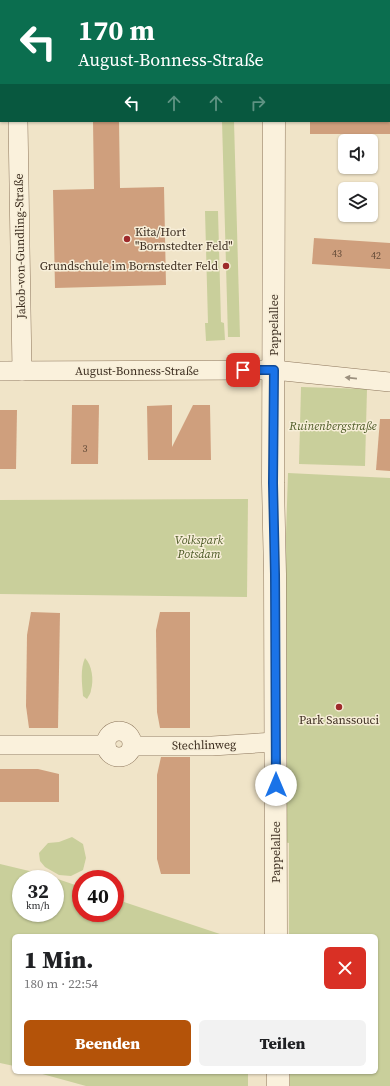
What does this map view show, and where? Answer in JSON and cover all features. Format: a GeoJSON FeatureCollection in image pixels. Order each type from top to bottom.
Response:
{"type":"FeatureCollection","features":[{"type":"Feature","properties":{"kind":"street","name":"Jakob-von-Gundling-Straße"},"geometry":{"type":"LineString","coordinates":[[18,122],[22,371]]}},
{"type":"Feature","properties":{"kind":"street","name":"Pappelallee"},"geometry":{"type":"LineString","coordinates":[[274,122],[273,483],[275,574],[276,934]]}},
{"type":"Feature","properties":{"kind":"street","name":"August-Bonness-Straße"},"geometry":{"type":"LineString","coordinates":[[0,371],[274,370]]}},
{"type":"Feature","properties":{"kind":"street"},"geometry":{"type":"LineString","coordinates":[[274,370],[390,382]]}},
{"type":"Feature","properties":{"kind":"street","name":"Stechlinweg"},"geometry":{"type":"LineString","coordinates":[[0,745],[106,745],[107,737],[113,732],[121,730],[128,733],[132,739],[133,746],[212,746],[275,742]]}},
{"type":"Feature","properties":{"kind":"street"},"geometry":{"type":"LineString","coordinates":[[278,1074],[278,1086]]}},
{"type":"Feature","properties":{"kind":"green space"},"geometry":{"type":"Polygon","coordinates":[[[222,122],[234,122],[240,337],[228,337],[222,122]]]}},
{"type":"Feature","properties":{"kind":"green space"},"geometry":{"type":"Polygon","coordinates":[[[205,211],[218,211],[221,322],[224,323],[225,340],[206,341],[205,323],[208,323],[205,211]]]}},
{"type":"Feature","properties":{"kind":"green space","name":"Ruinenbergstraße"},"geometry":{"type":"Polygon","coordinates":[[[301,387],[367,389],[365,466],[299,464],[301,387]]]}},
{"type":"Feature","properties":{"kind":"green space","name":"Park Sanssouci"},"geometry":{"type":"Polygon","coordinates":[[[288,473],[390,478],[390,1086],[290,1086],[290,1074],[378,1074],[378,934],[289,934],[289,843],[276,841],[288,473]]]}},
{"type":"Feature","properties":{"kind":"green space","name":"Volkspark Potsdam"},"geometry":{"type":"Polygon","coordinates":[[[248,499],[247,597],[0,594],[0,500],[248,499]]]}},
{"type":"Feature","properties":{"kind":"green space"},"geometry":{"type":"Polygon","coordinates":[[[85,658],[91,669],[92,677],[91,691],[87,699],[83,696],[82,681],[82,667],[85,658]]]}},
{"type":"Feature","properties":{"kind":"green space"},"geometry":{"type":"Polygon","coordinates":[[[72,837],[83,844],[86,858],[83,870],[72,870],[71,876],[64,875],[64,870],[50,870],[45,867],[40,861],[39,853],[48,843],[59,842],[72,837]]]}},
{"type":"Feature","properties":{"kind":"green space"},"geometry":{"type":"Polygon","coordinates":[[[0,864],[25,870],[12,870],[12,922],[64,922],[64,881],[72,884],[72,922],[124,922],[124,902],[220,934],[12,934],[12,1066],[0,1063],[0,864]]]}},
{"type":"Feature","properties":{"kind":"green space"},"geometry":{"type":"Polygon","coordinates":[[[42,1074],[248,1074],[248,1086],[86,1086],[42,1074]]]}},
{"type":"Feature","properties":{"kind":"building"},"geometry":{"type":"Polygon","coordinates":[[[93,122],[119,122],[120,188],[164,187],[166,285],[55,288],[53,190],[94,189],[93,122]]]}},
{"type":"Feature","properties":{"kind":"building"},"geometry":{"type":"Polygon","coordinates":[[[310,122],[390,122],[390,134],[310,134],[310,122]]]}},
{"type":"Feature","properties":{"kind":"building"},"geometry":{"type":"Polygon","coordinates":[[[314,238],[390,243],[390,269],[312,264],[314,238]]]}},
{"type":"Feature","properties":{"kind":"building"},"geometry":{"type":"Polygon","coordinates":[[[72,405],[99,405],[98,464],[71,464],[72,405]]]}},
{"type":"Feature","properties":{"kind":"building"},"geometry":{"type":"Polygon","coordinates":[[[172,405],[172,447],[193,405],[210,405],[211,460],[148,460],[147,406],[172,405]]]}},
{"type":"Feature","properties":{"kind":"building"},"geometry":{"type":"Polygon","coordinates":[[[0,410],[17,410],[16,469],[0,469],[0,410]]]}},
{"type":"Feature","properties":{"kind":"building"},"geometry":{"type":"Polygon","coordinates":[[[380,419],[390,419],[390,471],[376,470],[380,419]]]}},
{"type":"Feature","properties":{"kind":"building"},"geometry":{"type":"Polygon","coordinates":[[[31,612],[60,613],[58,728],[29,728],[26,706],[27,635],[31,612]]]}},
{"type":"Feature","properties":{"kind":"building"},"geometry":{"type":"Polygon","coordinates":[[[160,612],[190,612],[190,728],[160,728],[157,712],[156,630],[160,612]]]}},
{"type":"Feature","properties":{"kind":"building"},"geometry":{"type":"Polygon","coordinates":[[[161,757],[190,757],[190,874],[161,874],[157,859],[157,775],[161,757]]]}},
{"type":"Feature","properties":{"kind":"building"},"geometry":{"type":"Polygon","coordinates":[[[0,769],[38,769],[59,774],[59,802],[0,802],[0,769]]]}},
{"type":"Feature","properties":{"kind":"place","name":"Kita/Hort \"Bornstedter Feld\""},"geometry":{"type":"Point","coordinates":[127,239]}},
{"type":"Feature","properties":{"kind":"place","name":"Grundschule im Bornstedter Feld"},"geometry":{"type":"Point","coordinates":[226,266]}},
{"type":"Feature","properties":{"kind":"place","name":"Park Sanssouci"},"geometry":{"type":"Point","coordinates":[339,707]}},
{"type":"Feature","properties":{"kind":"route"},"geometry":{"type":"LineString","coordinates":[[243,370],[274,370],[273,483],[276,785]]}}]}
